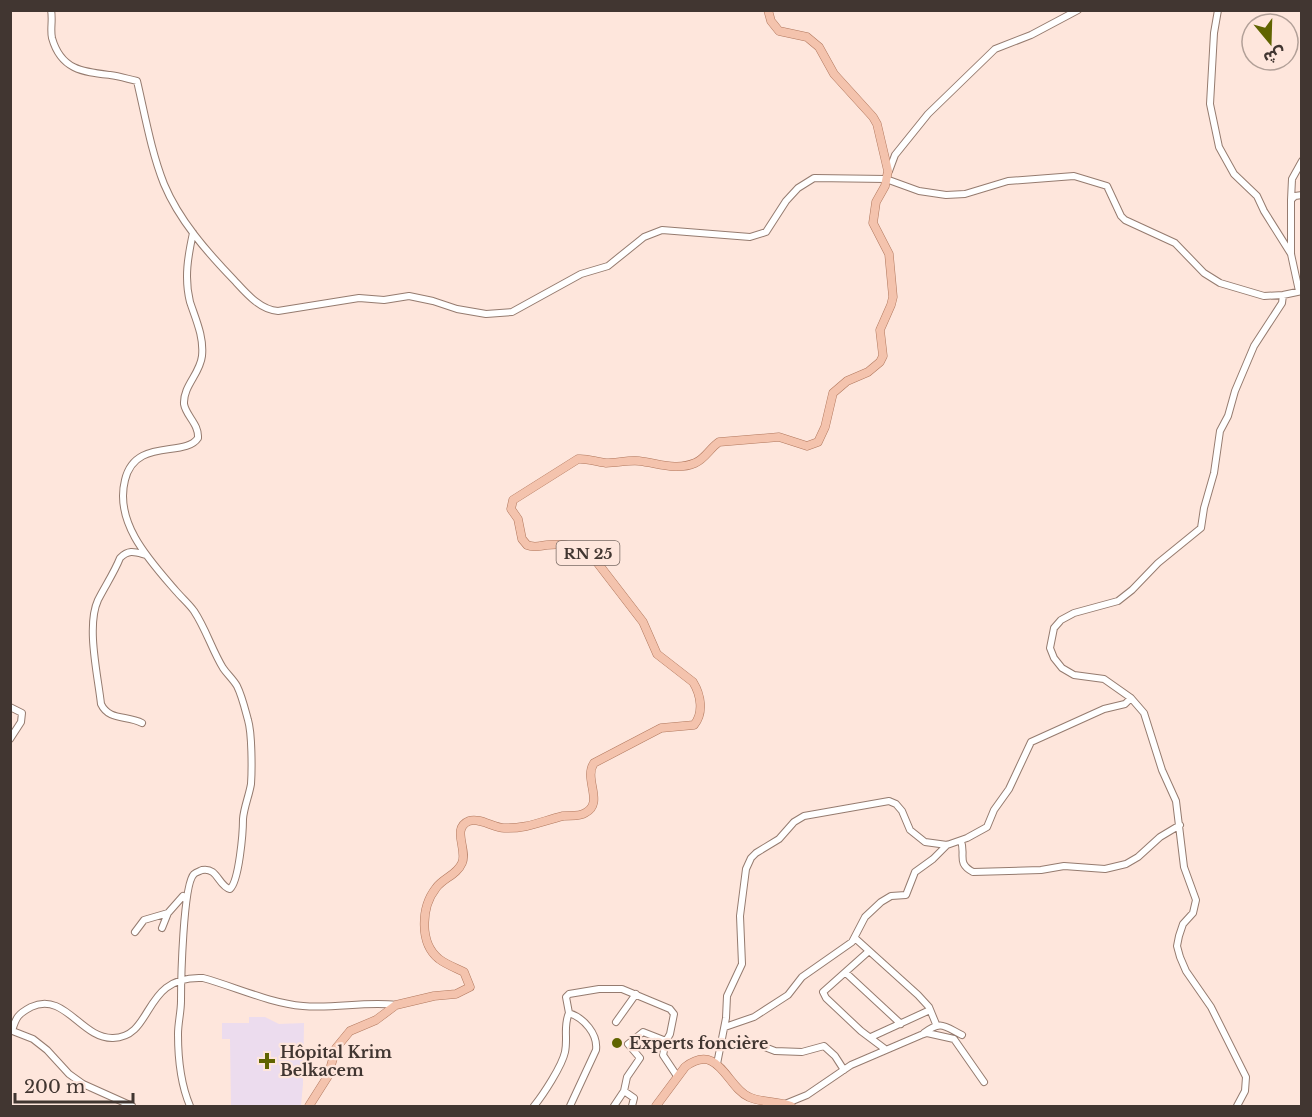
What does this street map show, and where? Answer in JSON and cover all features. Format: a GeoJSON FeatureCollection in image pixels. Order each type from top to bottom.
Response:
{"type":"FeatureCollection","features":[{"type":"Feature","properties":{"kind":"main road"},"geometry":{"type":"LineString","coordinates":[[768,10],[771,21],[779,31],[807,37],[819,46],[834,74],[873,117],[880,133],[887,178]]}},
{"type":"Feature","properties":{"kind":"main road","name":"RN 25"},"geometry":{"type":"LineString","coordinates":[[309,1107],[328,1076],[332,1056],[350,1031],[376,1020],[396,1005],[441,994],[456,994],[470,987],[464,972],[446,964],[432,952],[424,926],[427,905],[433,891],[462,863],[464,856],[460,830],[468,821],[475,820],[496,827],[515,828],[584,814],[588,812],[594,800],[589,775],[594,763],[661,728],[694,725],[699,719],[701,706],[697,688],[693,682],[657,654],[643,622],[593,557],[585,550],[570,546],[527,545],[522,539],[518,519],[511,509],[513,500],[578,459],[604,463],[641,462],[681,467],[702,459],[719,442],[779,437],[807,446],[818,442],[825,427],[834,393],[847,381],[875,368],[883,356],[880,330],[893,297],[889,254],[875,228],[872,216],[887,178]]}},
{"type":"Feature","properties":{"kind":"main road"},"geometry":{"type":"LineString","coordinates":[[656,1107],[685,1067],[697,1061],[717,1064],[744,1094],[757,1100],[788,1105]]}},
{"type":"Feature","properties":{"kind":"street"},"geometry":{"type":"LineString","coordinates":[[51,10],[51,36],[64,60],[76,69],[94,75],[110,75],[137,81],[153,152],[164,185],[193,232],[245,292],[271,311],[359,298],[384,300],[409,296],[486,314],[512,312],[581,274],[608,266],[644,237],[662,230],[750,237],[766,232],[786,201],[798,188],[814,178],[887,178],[919,191],[946,195],[965,194],[1019,179],[1043,180],[1074,176],[1085,178],[1107,186],[1125,220],[1175,243],[1211,279],[1242,291],[1264,296],[1283,296],[1300,291],[1291,254],[1291,200],[1292,179],[1302,161]]}},
{"type":"Feature","properties":{"kind":"street"},"geometry":{"type":"LineString","coordinates":[[887,178],[895,155],[905,140],[987,56],[1004,44],[1041,31],[1078,10]]}},
{"type":"Feature","properties":{"kind":"street"},"geometry":{"type":"LineString","coordinates":[[1218,10],[1214,33],[1210,104],[1219,147],[1234,174],[1257,196],[1291,254]]}},
{"type":"Feature","properties":{"kind":"street"},"geometry":{"type":"LineString","coordinates":[[1291,200],[1295,196],[1302,195]]}},
{"type":"Feature","properties":{"kind":"street"},"geometry":{"type":"LineString","coordinates":[[190,1107],[182,1080],[179,1041],[180,980],[186,900],[190,880],[194,873],[200,870],[208,869],[215,873],[230,890],[234,886],[239,863],[244,811],[251,784],[249,723],[236,684],[223,668],[193,609],[146,555],[136,540],[127,518],[123,490],[125,477],[142,456],[157,450],[192,444],[198,438],[196,424],[185,408],[184,400],[202,359],[199,324],[190,302],[187,286],[187,263],[193,232]]}},
{"type":"Feature","properties":{"kind":"street"},"geometry":{"type":"LineString","coordinates":[[1237,1107],[1245,1091],[1246,1077],[1211,1007],[1179,957],[1179,936],[1183,924],[1193,913],[1196,900],[1184,867],[1176,801],[1159,761],[1144,713],[1131,698],[1104,679],[1074,675],[1062,668],[1050,648],[1054,628],[1061,620],[1074,613],[1118,601],[1158,563],[1201,528],[1214,473],[1220,431],[1228,416],[1235,391],[1254,346],[1282,303],[1283,296]]}},
{"type":"Feature","properties":{"kind":"street"},"geometry":{"type":"LineString","coordinates":[[142,723],[135,719],[110,715],[101,704],[94,639],[94,616],[98,601],[120,558],[132,551],[146,555]]}},
{"type":"Feature","properties":{"kind":"street"},"geometry":{"type":"LineString","coordinates":[[717,1064],[725,1027],[727,996],[742,964],[740,916],[746,869],[756,853],[779,839],[794,822],[804,816],[889,801],[896,804],[902,811],[910,830],[925,842],[947,845],[961,841],[987,827],[994,810],[1009,789],[1030,742],[1104,710],[1125,704],[1131,698]]}},
{"type":"Feature","properties":{"kind":"street"},"geometry":{"type":"LineString","coordinates":[[10,707],[22,713],[21,723],[10,739]]}},
{"type":"Feature","properties":{"kind":"street"},"geometry":{"type":"LineString","coordinates":[[961,841],[962,861],[964,866],[973,872],[1030,871],[1064,866],[1105,868],[1126,864],[1137,858],[1160,837],[1180,825]]}},
{"type":"Feature","properties":{"kind":"street"},"geometry":{"type":"LineString","coordinates":[[725,1027],[754,1017],[793,991],[802,977],[855,939],[866,917],[881,902],[891,896],[906,895],[915,872],[947,845]]}},
{"type":"Feature","properties":{"kind":"street"},"geometry":{"type":"LineString","coordinates":[[162,928],[168,913],[183,896],[186,900]]}},
{"type":"Feature","properties":{"kind":"street"},"geometry":{"type":"LineString","coordinates":[[135,932],[144,920],[168,913]]}},
{"type":"Feature","properties":{"kind":"street"},"geometry":{"type":"LineString","coordinates":[[855,939],[918,995],[936,1024]]}},
{"type":"Feature","properties":{"kind":"street"},"geometry":{"type":"LineString","coordinates":[[869,951],[823,992],[826,998],[853,1024],[885,1049]]}},
{"type":"Feature","properties":{"kind":"street"},"geometry":{"type":"LineString","coordinates":[[846,973],[901,1024]]}},
{"type":"Feature","properties":{"kind":"street"},"geometry":{"type":"LineString","coordinates":[[132,1107],[83,1084],[69,1074],[40,1044],[11,1030],[16,1017],[36,1005],[47,1004],[58,1006],[87,1029],[101,1036],[113,1038],[124,1036],[140,1024],[163,989],[180,980],[192,977],[203,978],[273,1000],[302,1006],[343,1007],[382,1003],[396,1005]]}},
{"type":"Feature","properties":{"kind":"street"},"geometry":{"type":"LineString","coordinates":[[534,1107],[545,1092],[564,1056],[565,1025],[569,1013],[566,997],[574,992],[622,989],[670,1009],[674,1014],[663,1055],[677,1076]]}},
{"type":"Feature","properties":{"kind":"street"},"geometry":{"type":"LineString","coordinates":[[616,1022],[636,994]]}},
{"type":"Feature","properties":{"kind":"street"},"geometry":{"type":"LineString","coordinates":[[871,1037],[930,1011]]}},
{"type":"Feature","properties":{"kind":"street"},"geometry":{"type":"LineString","coordinates":[[569,1013],[585,1023],[597,1042],[596,1050],[570,1107]]}},
{"type":"Feature","properties":{"kind":"street"},"geometry":{"type":"LineString","coordinates":[[921,1035],[936,1024],[941,1024],[962,1035]]}},
{"type":"Feature","properties":{"kind":"street"},"geometry":{"type":"LineString","coordinates":[[614,1107],[624,1091],[627,1077],[640,1058],[628,1044],[643,1032],[666,1041]]}},
{"type":"Feature","properties":{"kind":"street"},"geometry":{"type":"LineString","coordinates":[[788,1105],[844,1070],[885,1049],[927,1032],[954,1039],[984,1082]]}},
{"type":"Feature","properties":{"kind":"street"},"geometry":{"type":"LineString","coordinates":[[757,1044],[775,1051],[802,1052],[824,1046],[835,1056],[844,1070]]}},
{"type":"Feature","properties":{"kind":"street"},"geometry":{"type":"LineString","coordinates":[[624,1091],[634,1098],[632,1107]]}},
{"type":"Feature","properties":{"kind":"shaded area","name":"Hôpital Krim Belkacem"},"geometry":{"type":"Polygon","coordinates":[[[249,1017],[265,1017],[279,1024],[304,1023],[301,1106],[231,1106],[230,1039],[222,1039],[222,1023],[249,1023],[249,1017]]]}},
{"type":"Feature","properties":{"kind":"place","name":"Experts foncière"},"geometry":{"type":"Point","coordinates":[617,1043]}},
{"type":"Feature","properties":{"kind":"place","name":"Hôpital Krim Belkacem"},"geometry":{"type":"Point","coordinates":[267,1061]}}]}
